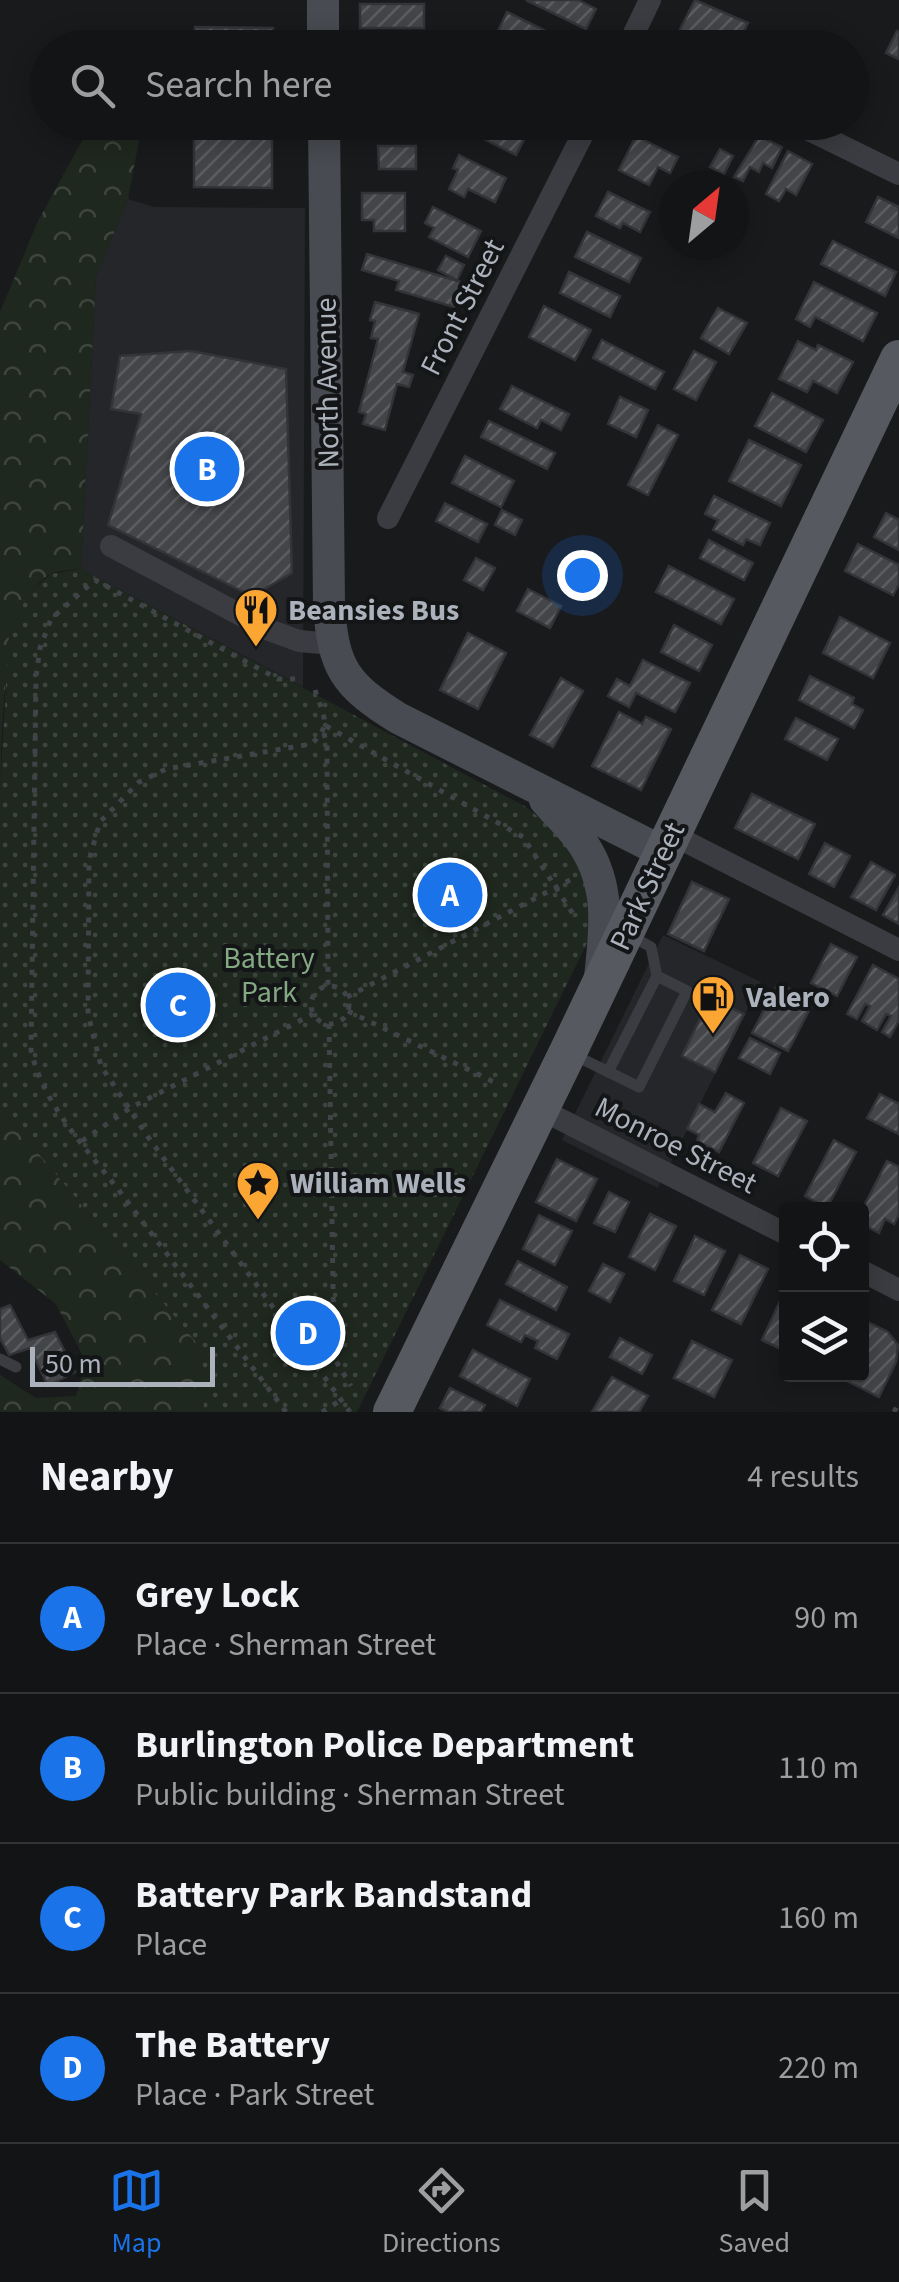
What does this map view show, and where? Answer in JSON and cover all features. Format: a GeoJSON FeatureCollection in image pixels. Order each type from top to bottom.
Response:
{"type":"FeatureCollection","features":[{"type":"Feature","properties":{"kind":"main road"},"geometry":{"type":"LineString","coordinates":[[323,0],[324,30]]}},
{"type":"Feature","properties":{"kind":"main road","name":"North Avenue"},"geometry":{"type":"LineString","coordinates":[[324,140],[332,644]]}},
{"type":"Feature","properties":{"kind":"main road","name":"Park Street"},"geometry":{"type":"LineString","coordinates":[[392,1412],[899,359]]}},
{"type":"Feature","properties":{"kind":"main road"},"geometry":{"type":"LineString","coordinates":[[332,644],[341,671],[370,700],[535,789],[667,843]]}},
{"type":"Feature","properties":{"kind":"main road"},"geometry":{"type":"LineString","coordinates":[[535,789],[585,846],[598,879],[606,917],[598,987]]}},
{"type":"Feature","properties":{"kind":"street"},"geometry":{"type":"LineString","coordinates":[[638,30],[650,0]]}},
{"type":"Feature","properties":{"kind":"street","name":"Front Street"},"geometry":{"type":"LineString","coordinates":[[388,518],[579,140]]}},
{"type":"Feature","properties":{"kind":"street"},"geometry":{"type":"LineString","coordinates":[[830,140],[899,174]]}},
{"type":"Feature","properties":{"kind":"street"},"geometry":{"type":"LineString","coordinates":[[111,546],[268,630],[298,640],[332,644]]}},
{"type":"Feature","properties":{"kind":"street"},"geometry":{"type":"LineString","coordinates":[[667,843],[899,950]]}},
{"type":"Feature","properties":{"kind":"street","name":"Monroe Street"},"geometry":{"type":"LineString","coordinates":[[540,1109],[779,1230]]}},
{"type":"Feature","properties":{"kind":"street"},"geometry":{"type":"LineString","coordinates":[[869,1275],[899,1290]]}},
{"type":"Feature","properties":{"kind":"lane"},"geometry":{"type":"LineString","coordinates":[[608,1072],[657,976],[652,947],[624,933]]}},
{"type":"Feature","properties":{"kind":"lane"},"geometry":{"type":"LineString","coordinates":[[568,1052],[640,1087],[687,991],[657,976]]}},
{"type":"Feature","properties":{"kind":"lane"},"geometry":{"type":"LineString","coordinates":[[0,1359],[16,1367]]}},
{"type":"Feature","properties":{"kind":"path"},"geometry":{"type":"LineString","coordinates":[[286,1412],[42,1086],[31,1050],[36,677],[50,619],[95,580],[278,679],[300,679]]}},
{"type":"Feature","properties":{"kind":"path"},"geometry":{"type":"LineString","coordinates":[[316,690],[327,746],[328,986]]}},
{"type":"Feature","properties":{"kind":"path"},"geometry":{"type":"LineString","coordinates":[[325,729],[524,837],[577,920]]}},
{"type":"Feature","properties":{"kind":"path"},"geometry":{"type":"LineString","coordinates":[[325,729],[310,744],[166,769],[140,782],[100,822],[89,860],[88,1014],[101,1066],[350,1412]]}},
{"type":"Feature","properties":{"kind":"path"},"geometry":{"type":"LineString","coordinates":[[346,997],[556,887]]}},
{"type":"Feature","properties":{"kind":"path"},"geometry":{"type":"LineString","coordinates":[[328,986],[339,989],[346,997],[348,1011],[341,1021],[320,1022],[312,1014],[313,996],[328,986]]}},
{"type":"Feature","properties":{"kind":"path"},"geometry":{"type":"LineString","coordinates":[[348,1011],[498,1084]]}},
{"type":"Feature","properties":{"kind":"path"},"geometry":{"type":"LineString","coordinates":[[82,1142],[130,1108],[312,1014]]}},
{"type":"Feature","properties":{"kind":"path"},"geometry":{"type":"LineString","coordinates":[[329,1024],[334,1349],[336,1361],[351,1386]]}},
{"type":"Feature","properties":{"kind":"path"},"geometry":{"type":"LineString","coordinates":[[322,1412],[341,1400]]}},
{"type":"Feature","properties":{"kind":"path"},"geometry":{"type":"LineString","coordinates":[[894,1412],[899,1403]]}},
{"type":"Feature","properties":{"kind":"shaded area"},"geometry":{"type":"Polygon","coordinates":[[[128,199],[154,207],[305,208],[303,687],[81,569],[96,277],[128,199]]]}},
{"type":"Feature","properties":{"kind":"shaded area"},"geometry":{"type":"Polygon","coordinates":[[[663,935],[761,982],[658,1188],[562,1140],[663,935]]]}},
{"type":"Feature","properties":{"kind":"green space"},"geometry":{"type":"Polygon","coordinates":[[[82,140],[139,140],[128,199],[96,277],[81,569],[50,574],[34,590],[22,613],[7,672],[0,789],[0,312],[38,221],[82,140]]]}},
{"type":"Feature","properties":{"kind":"green space","name":"Battery Park"},"geometry":{"type":"Polygon","coordinates":[[[81,569],[526,807],[571,844],[592,887],[589,939],[357,1412],[203,1412],[206,1384],[196,1342],[0,1107],[0,789],[9,633],[28,594],[51,574],[81,569]]]}},
{"type":"Feature","properties":{"kind":"green space"},"geometry":{"type":"Polygon","coordinates":[[[0,1107],[196,1342],[206,1384],[203,1412],[0,1412],[0,1375],[36,1398],[76,1396],[86,1362],[56,1304],[0,1260],[0,1107]]]}},
{"type":"Feature","properties":{"kind":"building"},"geometry":{"type":"Polygon","coordinates":[[[526,0],[578,0],[596,9],[586,29],[526,0]]]}},
{"type":"Feature","properties":{"kind":"building"},"geometry":{"type":"Polygon","coordinates":[[[695,0],[748,23],[745,30],[680,30],[695,0]]]}},
{"type":"Feature","properties":{"kind":"building"},"geometry":{"type":"Polygon","coordinates":[[[360,4],[424,4],[424,28],[360,28],[360,4]]]}},
{"type":"Feature","properties":{"kind":"building"},"geometry":{"type":"Polygon","coordinates":[[[507,12],[544,30],[498,30],[507,12]]]}},
{"type":"Feature","properties":{"kind":"building"},"geometry":{"type":"Polygon","coordinates":[[[195,27],[273,28],[273,30],[195,27]]]}},
{"type":"Feature","properties":{"kind":"building"},"geometry":{"type":"Polygon","coordinates":[[[899,32],[899,59],[886,53],[899,32]]]}},
{"type":"Feature","properties":{"kind":"building"},"geometry":{"type":"Polygon","coordinates":[[[194,140],[272,140],[272,188],[194,187],[194,140]]]}},
{"type":"Feature","properties":{"kind":"building"},"geometry":{"type":"Polygon","coordinates":[[[486,140],[524,140],[516,155],[486,140]]]}},
{"type":"Feature","properties":{"kind":"building"},"geometry":{"type":"Polygon","coordinates":[[[634,140],[644,140],[678,157],[672,170],[658,167],[649,185],[619,170],[634,140]]]}},
{"type":"Feature","properties":{"kind":"building"},"geometry":{"type":"Polygon","coordinates":[[[757,140],[782,147],[772,168],[763,163],[759,172],[750,167],[738,170],[757,140]]]}},
{"type":"Feature","properties":{"kind":"building"},"geometry":{"type":"Polygon","coordinates":[[[378,146],[416,146],[416,169],[379,169],[378,146]]]}},
{"type":"Feature","properties":{"kind":"building"},"geometry":{"type":"Polygon","coordinates":[[[720,149],[733,156],[726,170],[710,167],[720,149]]]}},
{"type":"Feature","properties":{"kind":"building"},"geometry":{"type":"Polygon","coordinates":[[[788,151],[812,164],[796,195],[786,189],[779,201],[766,194],[788,151]]]}},
{"type":"Feature","properties":{"kind":"building"},"geometry":{"type":"Polygon","coordinates":[[[459,155],[506,178],[495,202],[468,189],[464,197],[449,189],[458,170],[453,168],[459,155]]]}},
{"type":"Feature","properties":{"kind":"building"},"geometry":{"type":"Polygon","coordinates":[[[608,192],[650,212],[640,232],[623,223],[620,228],[596,216],[608,192]]]}},
{"type":"Feature","properties":{"kind":"building"},"geometry":{"type":"Polygon","coordinates":[[[362,193],[405,193],[405,231],[374,231],[374,220],[362,220],[362,193]]]}},
{"type":"Feature","properties":{"kind":"building"},"geometry":{"type":"Polygon","coordinates":[[[878,197],[899,207],[899,238],[866,222],[878,197]]]}},
{"type":"Feature","properties":{"kind":"building"},"geometry":{"type":"Polygon","coordinates":[[[433,207],[481,231],[468,257],[429,237],[434,228],[425,223],[433,207]]]}},
{"type":"Feature","properties":{"kind":"building"},"geometry":{"type":"Polygon","coordinates":[[[587,232],[641,258],[629,282],[575,257],[587,232]]]}},
{"type":"Feature","properties":{"kind":"building"},"geometry":{"type":"Polygon","coordinates":[[[833,241],[896,272],[885,296],[821,264],[833,241]]]}},
{"type":"Feature","properties":{"kind":"building"},"geometry":{"type":"Polygon","coordinates":[[[367,254],[461,282],[454,307],[396,290],[399,281],[362,270],[367,254]]]}},
{"type":"Feature","properties":{"kind":"building"},"geometry":{"type":"Polygon","coordinates":[[[446,256],[464,265],[457,280],[438,270],[446,256]]]}},
{"type":"Feature","properties":{"kind":"building"},"geometry":{"type":"Polygon","coordinates":[[[569,272],[620,296],[610,317],[560,293],[569,272]]]}},
{"type":"Feature","properties":{"kind":"building"},"geometry":{"type":"Polygon","coordinates":[[[814,282],[877,313],[863,341],[815,317],[810,327],[796,319],[814,282]]]}},
{"type":"Feature","properties":{"kind":"building"},"geometry":{"type":"Polygon","coordinates":[[[375,302],[419,314],[403,372],[413,375],[409,387],[397,384],[385,430],[363,424],[366,414],[359,412],[378,339],[371,338],[375,302]]]}},
{"type":"Feature","properties":{"kind":"building"},"geometry":{"type":"Polygon","coordinates":[[[544,306],[591,330],[575,360],[529,337],[544,306]]]}},
{"type":"Feature","properties":{"kind":"building"},"geometry":{"type":"Polygon","coordinates":[[[718,308],[747,323],[729,354],[701,338],[718,308]]]}},
{"type":"Feature","properties":{"kind":"building"},"geometry":{"type":"Polygon","coordinates":[[[602,340],[664,372],[655,389],[593,358],[602,340]]]}},
{"type":"Feature","properties":{"kind":"building"},"geometry":{"type":"Polygon","coordinates":[[[798,341],[816,350],[818,345],[853,362],[837,393],[813,381],[807,392],[779,379],[798,341]]]}},
{"type":"Feature","properties":{"kind":"building"},"geometry":{"type":"Polygon","coordinates":[[[191,351],[286,369],[292,573],[252,596],[108,525],[141,414],[111,409],[120,356],[191,351]]]}},
{"type":"Feature","properties":{"kind":"building"},"geometry":{"type":"Polygon","coordinates":[[[694,351],[716,362],[696,400],[674,389],[694,351]]]}},
{"type":"Feature","properties":{"kind":"building"},"geometry":{"type":"Polygon","coordinates":[[[512,386],[569,414],[561,430],[541,420],[537,428],[500,409],[512,386]]]}},
{"type":"Feature","properties":{"kind":"building"},"geometry":{"type":"Polygon","coordinates":[[[772,393],[823,420],[806,452],[755,426],[772,393]]]}},
{"type":"Feature","properties":{"kind":"building"},"geometry":{"type":"Polygon","coordinates":[[[620,397],[648,410],[636,437],[608,424],[620,397]]]}},
{"type":"Feature","properties":{"kind":"building"},"geometry":{"type":"Polygon","coordinates":[[[489,421],[555,453],[547,469],[481,437],[489,421]]]}},
{"type":"Feature","properties":{"kind":"building"},"geometry":{"type":"Polygon","coordinates":[[[658,425],[678,435],[648,495],[628,485],[658,425]]]}},
{"type":"Feature","properties":{"kind":"building"},"geometry":{"type":"Polygon","coordinates":[[[749,440],[801,465],[781,506],[729,481],[749,440]]]}},
{"type":"Feature","properties":{"kind":"building"},"geometry":{"type":"Polygon","coordinates":[[[465,456],[514,481],[501,507],[452,483],[465,456]]]}},
{"type":"Feature","properties":{"kind":"building"},"geometry":{"type":"Polygon","coordinates":[[[714,496],[770,523],[760,545],[746,539],[743,545],[713,530],[718,520],[705,514],[714,496]]]}},
{"type":"Feature","properties":{"kind":"building"},"geometry":{"type":"Polygon","coordinates":[[[445,503],[487,524],[478,542],[436,521],[445,503]]]}},
{"type":"Feature","properties":{"kind":"building"},"geometry":{"type":"Polygon","coordinates":[[[502,510],[522,520],[515,535],[495,525],[502,510]]]}},
{"type":"Feature","properties":{"kind":"building"},"geometry":{"type":"Polygon","coordinates":[[[886,513],[899,520],[899,550],[874,537],[886,513]]]}},
{"type":"Feature","properties":{"kind":"building"},"geometry":{"type":"Polygon","coordinates":[[[709,540],[753,563],[744,580],[700,558],[709,540]]]}},
{"type":"Feature","properties":{"kind":"building"},"geometry":{"type":"Polygon","coordinates":[[[858,544],[899,565],[899,584],[893,595],[845,571],[858,544]]]}},
{"type":"Feature","properties":{"kind":"building"},"geometry":{"type":"Polygon","coordinates":[[[476,558],[495,568],[483,590],[464,580],[476,558]]]}},
{"type":"Feature","properties":{"kind":"building"},"geometry":{"type":"Polygon","coordinates":[[[669,566],[734,599],[721,624],[656,592],[669,566]]]}},
{"type":"Feature","properties":{"kind":"building"},"geometry":{"type":"Polygon","coordinates":[[[528,589],[561,606],[550,628],[517,611],[528,589]]]}},
{"type":"Feature","properties":{"kind":"building"},"geometry":{"type":"Polygon","coordinates":[[[840,617],[890,643],[873,678],[823,653],[840,617]]]}},
{"type":"Feature","properties":{"kind":"building"},"geometry":{"type":"Polygon","coordinates":[[[674,625],[712,645],[699,671],[661,652],[674,625]]]}},
{"type":"Feature","properties":{"kind":"building"},"geometry":{"type":"Polygon","coordinates":[[[468,633],[506,653],[478,709],[440,690],[468,633]]]}},
{"type":"Feature","properties":{"kind":"building"},"geometry":{"type":"Polygon","coordinates":[[[643,660],[690,683],[675,712],[636,693],[629,707],[608,696],[617,679],[630,686],[643,660]]]}},
{"type":"Feature","properties":{"kind":"building"},"geometry":{"type":"Polygon","coordinates":[[[810,676],[854,698],[852,704],[863,710],[854,728],[799,700],[810,676]]]}},
{"type":"Feature","properties":{"kind":"building"},"geometry":{"type":"Polygon","coordinates":[[[561,678],[583,691],[553,747],[530,735],[561,678]]]}},
{"type":"Feature","properties":{"kind":"building"},"geometry":{"type":"Polygon","coordinates":[[[619,712],[642,724],[646,717],[671,729],[641,790],[592,766],[619,712]]]}},
{"type":"Feature","properties":{"kind":"building"},"geometry":{"type":"Polygon","coordinates":[[[796,718],[838,739],[827,760],[785,739],[796,718]]]}},
{"type":"Feature","properties":{"kind":"building"},"geometry":{"type":"Polygon","coordinates":[[[752,794],[815,824],[798,859],[735,828],[752,794]]]}},
{"type":"Feature","properties":{"kind":"building"},"geometry":{"type":"Polygon","coordinates":[[[825,843],[850,856],[834,887],[809,874],[825,843]]]}},
{"type":"Feature","properties":{"kind":"building"},"geometry":{"type":"Polygon","coordinates":[[[871,862],[895,875],[876,910],[851,897],[871,862]]]}},
{"type":"Feature","properties":{"kind":"building"},"geometry":{"type":"Polygon","coordinates":[[[692,882],[729,899],[704,951],[668,934],[692,882]]]}},
{"type":"Feature","properties":{"kind":"building"},"geometry":{"type":"Polygon","coordinates":[[[899,887],[899,924],[883,915],[899,887]]]}},
{"type":"Feature","properties":{"kind":"building"},"geometry":{"type":"Polygon","coordinates":[[[831,944],[857,957],[837,996],[811,983],[831,944]]]}},
{"type":"Feature","properties":{"kind":"building"},"geometry":{"type":"Polygon","coordinates":[[[873,965],[899,979],[899,1020],[890,1037],[882,1032],[891,1016],[886,1014],[877,1030],[862,1021],[870,1006],[865,1004],[857,1019],[847,1014],[873,965]]]}},
{"type":"Feature","properties":{"kind":"building"},"geometry":{"type":"Polygon","coordinates":[[[196,971],[197,1037],[159,1028],[159,981],[196,971]]]}},
{"type":"Feature","properties":{"kind":"building"},"geometry":{"type":"Polygon","coordinates":[[[778,983],[814,1001],[788,1051],[752,1033],[778,983]]]}},
{"type":"Feature","properties":{"kind":"building","name":"Valero"},"geometry":{"type":"Polygon","coordinates":[[[710,998],[744,1014],[715,1072],[682,1056],[710,998]]]}},
{"type":"Feature","properties":{"kind":"building"},"geometry":{"type":"Polygon","coordinates":[[[750,1038],[780,1053],[770,1074],[739,1058],[750,1038]]]}},
{"type":"Feature","properties":{"kind":"building"},"geometry":{"type":"Polygon","coordinates":[[[726,1093],[744,1103],[719,1152],[697,1141],[699,1135],[687,1129],[699,1104],[715,1112],[726,1093]]]}},
{"type":"Feature","properties":{"kind":"building"},"geometry":{"type":"Polygon","coordinates":[[[880,1094],[899,1104],[899,1134],[867,1118],[880,1094]]]}},
{"type":"Feature","properties":{"kind":"building"},"geometry":{"type":"Polygon","coordinates":[[[781,1108],[807,1121],[778,1176],[753,1163],[781,1108]]]}},
{"type":"Feature","properties":{"kind":"building"},"geometry":{"type":"Polygon","coordinates":[[[834,1140],[856,1152],[830,1202],[816,1202],[805,1196],[834,1140]]]}},
{"type":"Feature","properties":{"kind":"building"},"geometry":{"type":"Polygon","coordinates":[[[557,1159],[597,1179],[576,1221],[536,1202],[557,1159]]]}},
{"type":"Feature","properties":{"kind":"building"},"geometry":{"type":"Polygon","coordinates":[[[887,1161],[899,1167],[899,1214],[894,1224],[885,1219],[879,1233],[869,1228],[866,1202],[887,1161]]]}},
{"type":"Feature","properties":{"kind":"building"},"geometry":{"type":"Polygon","coordinates":[[[609,1192],[629,1202],[615,1232],[594,1223],[609,1192]]]}},
{"type":"Feature","properties":{"kind":"building"},"geometry":{"type":"Polygon","coordinates":[[[650,1214],[676,1226],[655,1270],[629,1257],[650,1214]]]}},
{"type":"Feature","properties":{"kind":"building"},"geometry":{"type":"Polygon","coordinates":[[[539,1215],[572,1231],[555,1265],[523,1249],[539,1215]]]}},
{"type":"Feature","properties":{"kind":"building"},"geometry":{"type":"Polygon","coordinates":[[[695,1236],[725,1251],[704,1295],[674,1281],[695,1236]]]}},
{"type":"Feature","properties":{"kind":"building"},"geometry":{"type":"Polygon","coordinates":[[[740,1255],[768,1269],[741,1324],[712,1310],[740,1255]]]}},
{"type":"Feature","properties":{"kind":"building"},"geometry":{"type":"Polygon","coordinates":[[[518,1261],[567,1287],[556,1310],[506,1284],[518,1261]]]}},
{"type":"Feature","properties":{"kind":"building"},"geometry":{"type":"Polygon","coordinates":[[[603,1264],[624,1274],[610,1302],[589,1291],[603,1264]]]}},
{"type":"Feature","properties":{"kind":"building"},"geometry":{"type":"Polygon","coordinates":[[[500,1300],[569,1334],[557,1359],[535,1348],[538,1341],[525,1335],[521,1342],[487,1325],[500,1300]]]}},
{"type":"Feature","properties":{"kind":"building"},"geometry":{"type":"Polygon","coordinates":[[[779,1303],[779,1348],[762,1340],[779,1303]]]}},
{"type":"Feature","properties":{"kind":"building"},"geometry":{"type":"Polygon","coordinates":[[[10,1305],[28,1340],[55,1332],[75,1372],[48,1386],[30,1348],[9,1355],[0,1338],[0,1309],[10,1305]]]}},
{"type":"Feature","properties":{"kind":"building"},"geometry":{"type":"Polygon","coordinates":[[[869,1322],[888,1332],[898,1345],[896,1362],[879,1397],[849,1382],[869,1382],[869,1322]]]}},
{"type":"Feature","properties":{"kind":"building"},"geometry":{"type":"Polygon","coordinates":[[[620,1338],[652,1355],[642,1374],[610,1357],[620,1338]]]}},
{"type":"Feature","properties":{"kind":"building"},"geometry":{"type":"Polygon","coordinates":[[[692,1341],[732,1360],[714,1397],[674,1378],[692,1341]]]}},
{"type":"Feature","properties":{"kind":"building"},"geometry":{"type":"Polygon","coordinates":[[[473,1350],[530,1379],[517,1406],[460,1376],[473,1350]]]}},
{"type":"Feature","properties":{"kind":"building"},"geometry":{"type":"Polygon","coordinates":[[[612,1377],[648,1396],[639,1412],[592,1412],[612,1377]]]}},
{"type":"Feature","properties":{"kind":"building"},"geometry":{"type":"Polygon","coordinates":[[[450,1388],[485,1405],[481,1412],[448,1412],[440,1408],[450,1388]]]}},
{"type":"Feature","properties":{"kind":"place","name":"Burlington Police Department"},"geometry":{"type":"Point","coordinates":[207,469]}},
{"type":"Feature","properties":{"kind":"place","name":"Beansies Bus"},"geometry":{"type":"Point","coordinates":[256,648]}},
{"type":"Feature","properties":{"kind":"place","name":"Grey Lock"},"geometry":{"type":"Point","coordinates":[450,895]}},
{"type":"Feature","properties":{"kind":"place","name":"Battery Park Bandstand"},"geometry":{"type":"Point","coordinates":[178,1005]}},
{"type":"Feature","properties":{"kind":"place","name":"Valero"},"geometry":{"type":"Point","coordinates":[713,1035]}},
{"type":"Feature","properties":{"kind":"place","name":"William Wells"},"geometry":{"type":"Point","coordinates":[258,1221]}},
{"type":"Feature","properties":{"kind":"place","name":"The Battery"},"geometry":{"type":"Point","coordinates":[308,1333]}}]}
